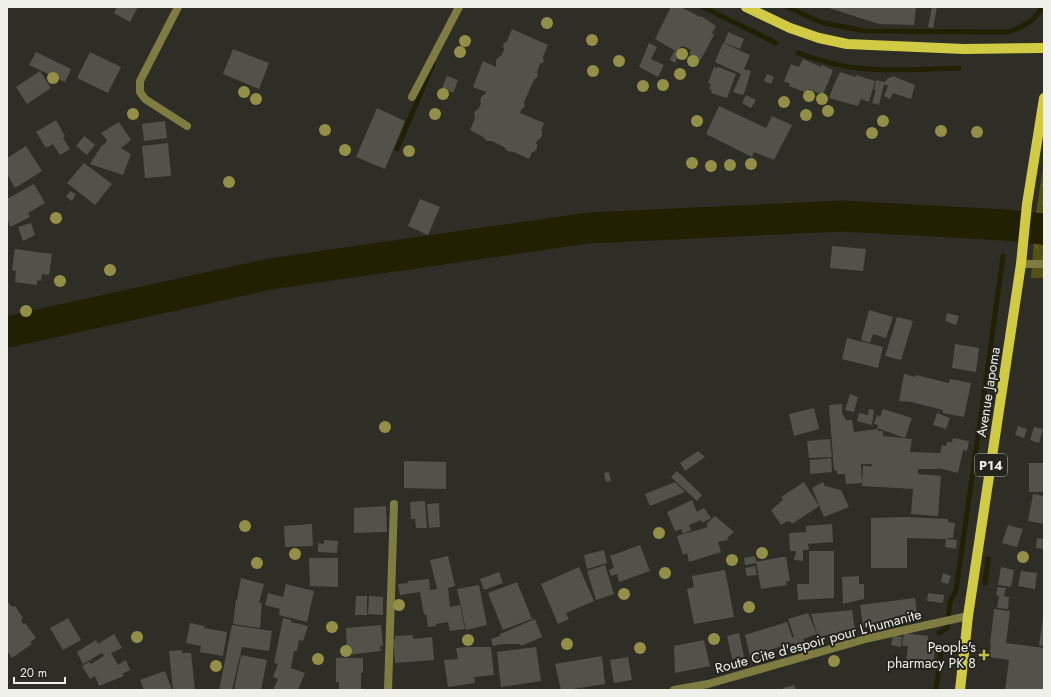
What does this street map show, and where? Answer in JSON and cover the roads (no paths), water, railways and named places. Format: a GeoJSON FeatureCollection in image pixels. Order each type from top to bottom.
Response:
{"type":"FeatureCollection","features":[{"type":"Feature","properties":{"kind":"main road"},"geometry":{"type":"LineString","coordinates":[[746,7],[819,38],[848,44],[957,48],[1044,48]]}},
{"type":"Feature","properties":{"kind":"main road","name":"Avenue Japoma"},"geometry":{"type":"LineString","coordinates":[[960,690],[968,616],[1021,264],[1027,204],[1044,98]]}},
{"type":"Feature","properties":{"kind":"street"},"geometry":{"type":"LineString","coordinates":[[178,7],[140,81],[140,92],[145,99],[187,126]]}},
{"type":"Feature","properties":{"kind":"street"},"geometry":{"type":"LineString","coordinates":[[412,97],[459,7]]}},
{"type":"Feature","properties":{"kind":"street"},"geometry":{"type":"LineString","coordinates":[[1021,264],[1044,264]]}},
{"type":"Feature","properties":{"kind":"street"},"geometry":{"type":"LineString","coordinates":[[388,690],[394,504]]}},
{"type":"Feature","properties":{"kind":"street","name":"Route Cite d'espoir pour L'humanite"},"geometry":{"type":"LineString","coordinates":[[674,690],[708,684],[869,638],[968,616]]}},
{"type":"Feature","properties":{"kind":"water"},"geometry":{"type":"Polygon","coordinates":[[[1036,216],[1044,218],[1044,245],[1034,243],[1036,216]]]}},
{"type":"Feature","properties":{"kind":"waterway"},"geometry":{"type":"LineString","coordinates":[[703,7],[776,43]]}},
{"type":"Feature","properties":{"kind":"waterway"},"geometry":{"type":"LineString","coordinates":[[788,7],[824,23],[865,31],[1008,32],[1028,23],[1036,16],[1042,7]]}},
{"type":"Feature","properties":{"kind":"waterway"},"geometry":{"type":"LineString","coordinates":[[798,53],[835,64],[870,69],[908,70],[959,68]]}},
{"type":"Feature","properties":{"kind":"waterway"},"geometry":{"type":"LineString","coordinates":[[397,149],[433,64]]}},
{"type":"Feature","properties":{"kind":"waterway"},"geometry":{"type":"LineString","coordinates":[[7,332],[270,274],[588,228],[841,216],[1004,225],[1044,229]]}},
{"type":"Feature","properties":{"kind":"waterway"},"geometry":{"type":"LineString","coordinates":[[939,633],[947,628],[950,602],[956,591],[1003,256]]}},
{"type":"Feature","properties":{"kind":"waterway"},"geometry":{"type":"LineString","coordinates":[[985,583],[988,559]]}},
{"type":"Feature","properties":{"kind":"waterway"},"geometry":{"type":"LineString","coordinates":[[936,690],[941,653],[938,647]]}},
{"type":"Feature","properties":{"kind":"place","name":"People's pharmacy PK 8"},"geometry":{"type":"Point","coordinates":[984,655]}}]}
